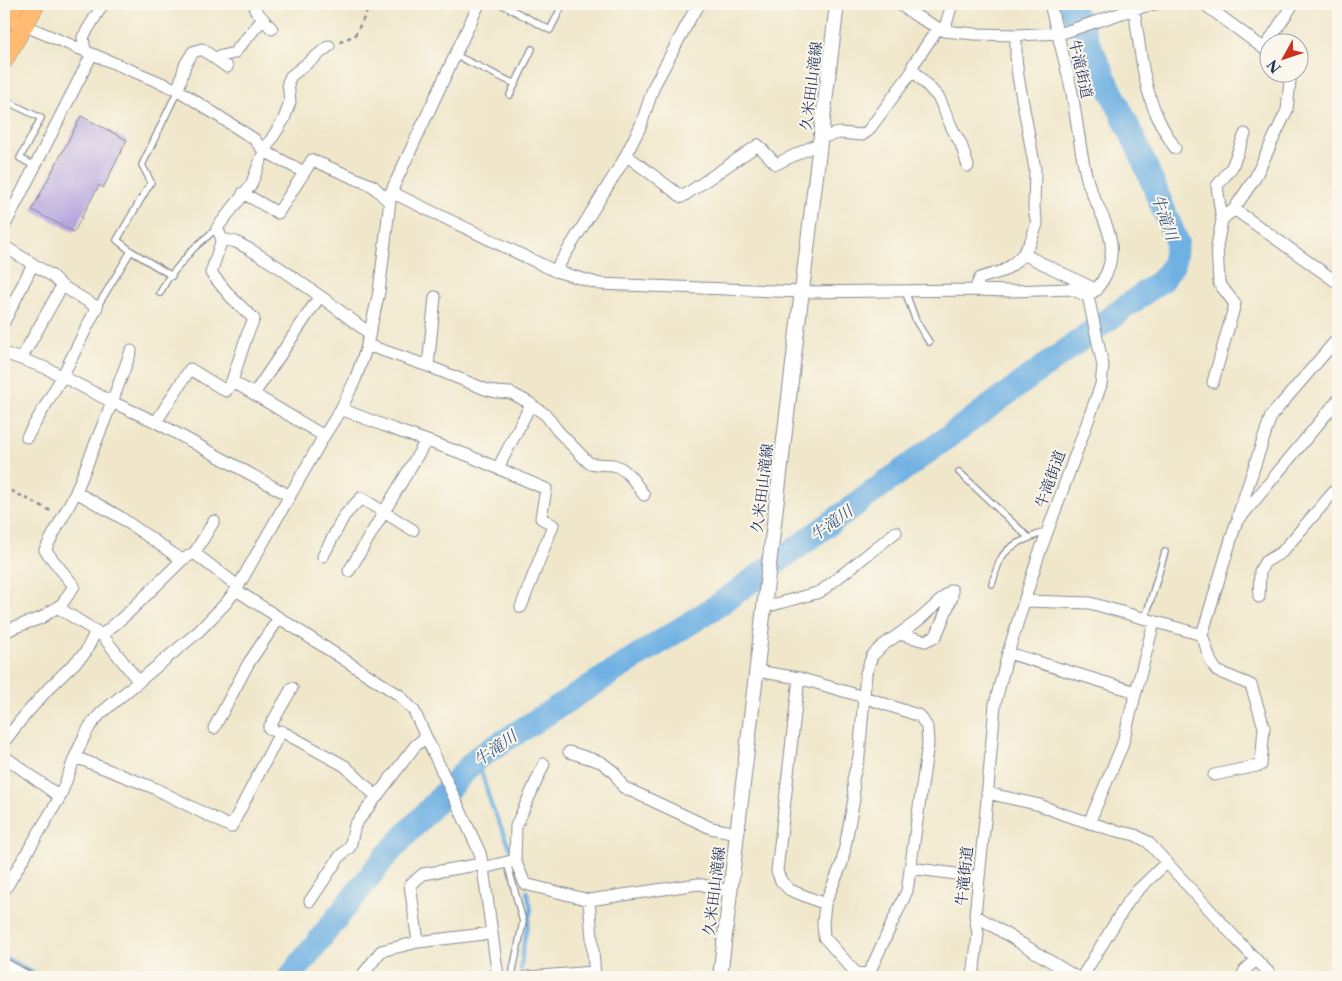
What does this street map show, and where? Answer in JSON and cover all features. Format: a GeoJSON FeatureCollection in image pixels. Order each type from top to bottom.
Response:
{"type":"FeatureCollection","features":[{"type":"Feature","properties":{"kind":"main road"},"geometry":{"type":"LineString","coordinates":[[4,60],[36,4]]}},
{"type":"Feature","properties":{"kind":"street"},"geometry":{"type":"LineString","coordinates":[[4,227],[89,53],[83,37],[103,4]]}},
{"type":"Feature","properties":{"kind":"street"},"geometry":{"type":"LineString","coordinates":[[4,891],[60,797],[75,757],[90,726],[101,713],[198,632],[226,603],[237,588],[341,409],[355,380],[368,339],[379,292],[390,197],[479,4]]}},
{"type":"Feature","properties":{"kind":"street"},"geometry":{"type":"LineString","coordinates":[[555,272],[626,155],[641,125],[654,86],[692,15],[700,4]]}},
{"type":"Feature","properties":{"kind":"street","name":"久米田山滝線"},"geometry":{"type":"LineString","coordinates":[[720,977],[770,552],[838,4]]}},
{"type":"Feature","properties":{"kind":"street"},"geometry":{"type":"LineString","coordinates":[[899,4],[941,30],[975,34],[1016,35],[1060,33],[1155,4]]}},
{"type":"Feature","properties":{"kind":"street"},"geometry":{"type":"LineString","coordinates":[[626,155],[682,196],[758,145],[776,164],[821,140],[840,133],[862,135],[868,131],[913,70],[913,65],[941,30],[952,4]]}},
{"type":"Feature","properties":{"kind":"street","name":"牛滝街道"},"geometry":{"type":"LineString","coordinates":[[973,977],[978,934],[975,915],[995,704],[1008,653],[1038,557],[1101,385],[1102,366],[1092,296],[1110,266],[1111,244],[1106,224],[1087,181],[1060,33],[1050,4]]}},
{"type":"Feature","properties":{"kind":"street"},"geometry":{"type":"LineString","coordinates":[[1204,4],[1260,46]]}},
{"type":"Feature","properties":{"kind":"street"},"geometry":{"type":"LineString","coordinates":[[1278,32],[1293,4]]}},
{"type":"Feature","properties":{"kind":"street"},"geometry":{"type":"LineString","coordinates":[[1134,9],[1147,90],[1158,118],[1175,148]]}},
{"type":"Feature","properties":{"kind":"street"},"geometry":{"type":"LineString","coordinates":[[255,10],[272,29]]}},
{"type":"Feature","properties":{"kind":"street"},"geometry":{"type":"LineString","coordinates":[[7,15],[24,26],[178,90],[254,139],[264,151],[304,172]]}},
{"type":"Feature","properties":{"kind":"street"},"geometry":{"type":"LineString","coordinates":[[214,58],[234,53],[263,19]]}},
{"type":"Feature","properties":{"kind":"street"},"geometry":{"type":"LineString","coordinates":[[975,290],[980,278],[1003,271],[1023,254],[1030,243],[1037,224],[1034,209],[1035,169],[1018,76],[1016,35]]}},
{"type":"Feature","properties":{"kind":"street"},"geometry":{"type":"LineString","coordinates":[[156,422],[190,369],[226,391],[232,381],[254,319],[231,298],[211,273],[222,239],[216,228],[251,185],[264,151],[284,120],[290,102],[288,82],[291,76],[329,46]]}},
{"type":"Feature","properties":{"kind":"street"},"geometry":{"type":"LineString","coordinates":[[178,90],[185,66],[193,52],[202,49],[227,67]]}},
{"type":"Feature","properties":{"kind":"street"},"geometry":{"type":"LineString","coordinates":[[913,70],[939,98],[961,144],[968,166]]}},
{"type":"Feature","properties":{"kind":"street"},"geometry":{"type":"LineString","coordinates":[[1222,220],[1234,209],[1255,178],[1287,110],[1290,82]]}},
{"type":"Feature","properties":{"kind":"street"},"geometry":{"type":"LineString","coordinates":[[1213,382],[1234,304],[1219,283],[1217,246],[1222,220],[1217,186],[1232,167],[1246,134]]}},
{"type":"Feature","properties":{"kind":"street"},"geometry":{"type":"LineString","coordinates":[[243,193],[278,213],[312,160],[373,186],[390,197],[555,272],[600,284],[802,292],[1070,289],[1092,296]]}},
{"type":"Feature","properties":{"kind":"street"},"geometry":{"type":"LineString","coordinates":[[1234,209],[1338,283]]}},
{"type":"Feature","properties":{"kind":"street"},"geometry":{"type":"LineString","coordinates":[[222,239],[236,242],[251,250],[320,296],[368,339],[485,389],[511,393],[531,404],[546,415],[557,430],[589,463],[616,466],[626,472],[644,494]]}},
{"type":"Feature","properties":{"kind":"street"},"geometry":{"type":"LineString","coordinates":[[4,246],[52,276],[62,286],[97,307],[62,377],[27,437]]}},
{"type":"Feature","properties":{"kind":"street"},"geometry":{"type":"LineString","coordinates":[[1023,254],[1092,296]]}},
{"type":"Feature","properties":{"kind":"street"},"geometry":{"type":"LineString","coordinates":[[4,322],[33,264]]}},
{"type":"Feature","properties":{"kind":"street"},"geometry":{"type":"LineString","coordinates":[[21,359],[62,286]]}},
{"type":"Feature","properties":{"kind":"street"},"geometry":{"type":"LineString","coordinates":[[254,394],[320,296]]}},
{"type":"Feature","properties":{"kind":"street"},"geometry":{"type":"LineString","coordinates":[[428,366],[435,297]]}},
{"type":"Feature","properties":{"kind":"street"},"geometry":{"type":"LineString","coordinates":[[1214,775],[1261,765],[1264,727],[1251,685],[1217,671],[1211,662],[1202,635],[1236,522],[1271,416],[1338,338]]}},
{"type":"Feature","properties":{"kind":"street"},"geometry":{"type":"LineString","coordinates":[[4,633],[15,626],[42,618],[62,604],[74,586],[45,550],[76,492],[131,351]]}},
{"type":"Feature","properties":{"kind":"street"},"geometry":{"type":"LineString","coordinates":[[4,353],[46,368],[156,422],[290,496]]}},
{"type":"Feature","properties":{"kind":"street"},"geometry":{"type":"LineString","coordinates":[[232,381],[324,436]]}},
{"type":"Feature","properties":{"kind":"street"},"geometry":{"type":"LineString","coordinates":[[1236,522],[1338,400]]}},
{"type":"Feature","properties":{"kind":"street"},"geometry":{"type":"LineString","coordinates":[[498,468],[531,404]]}},
{"type":"Feature","properties":{"kind":"street"},"geometry":{"type":"LineString","coordinates":[[341,409],[467,455],[546,489],[541,518],[553,524],[521,607]]}},
{"type":"Feature","properties":{"kind":"street"},"geometry":{"type":"LineString","coordinates":[[349,571],[426,441]]}},
{"type":"Feature","properties":{"kind":"street"},"geometry":{"type":"LineString","coordinates":[[1259,597],[1260,571],[1264,562],[1282,552],[1338,487]]}},
{"type":"Feature","properties":{"kind":"street"},"geometry":{"type":"LineString","coordinates":[[76,492],[120,517],[182,560]]}},
{"type":"Feature","properties":{"kind":"street"},"geometry":{"type":"LineString","coordinates":[[323,556],[344,516],[361,498],[413,530]]}},
{"type":"Feature","properties":{"kind":"street"},"geometry":{"type":"LineString","coordinates":[[4,742],[48,689],[85,653],[99,633],[128,613],[182,560],[194,553],[214,521]]}},
{"type":"Feature","properties":{"kind":"street"},"geometry":{"type":"LineString","coordinates":[[765,604],[820,592],[896,532]]}},
{"type":"Feature","properties":{"kind":"street"},"geometry":{"type":"LineString","coordinates":[[194,553],[237,588],[279,618],[399,695],[414,711],[480,853],[498,977]]}},
{"type":"Feature","properties":{"kind":"street"},"geometry":{"type":"LineString","coordinates":[[757,671],[799,678],[864,697],[920,716],[927,728],[928,744],[907,891],[870,971],[866,974],[856,974],[824,937],[823,923],[825,904],[842,863],[854,799],[853,779],[859,757],[864,697],[866,673],[872,656],[882,646],[899,634],[919,620],[952,590],[952,597],[936,636],[926,641],[899,634]]}},
{"type":"Feature","properties":{"kind":"street"},"geometry":{"type":"LineString","coordinates":[[1025,601],[1090,602],[1202,635]]}},
{"type":"Feature","properties":{"kind":"street"},"geometry":{"type":"LineString","coordinates":[[57,607],[99,633],[139,682]]}},
{"type":"Feature","properties":{"kind":"street"},"geometry":{"type":"LineString","coordinates":[[214,728],[248,664],[279,618]]}},
{"type":"Feature","properties":{"kind":"street"},"geometry":{"type":"LineString","coordinates":[[1089,823],[1122,746],[1136,692],[1149,620]]}},
{"type":"Feature","properties":{"kind":"street"},"geometry":{"type":"LineString","coordinates":[[1008,653],[1136,692]]}},
{"type":"Feature","properties":{"kind":"street"},"geometry":{"type":"LineString","coordinates":[[799,678],[777,871],[782,881],[790,890],[825,904]]}},
{"type":"Feature","properties":{"kind":"street"},"geometry":{"type":"LineString","coordinates":[[292,688],[269,728],[279,734],[281,732],[345,766],[376,797]]}},
{"type":"Feature","properties":{"kind":"street"},"geometry":{"type":"LineString","coordinates":[[75,757],[154,788],[231,827],[279,734]]}},
{"type":"Feature","properties":{"kind":"street"},"geometry":{"type":"LineString","coordinates":[[310,901],[340,856],[350,847],[355,825],[415,746],[426,737]]}},
{"type":"Feature","properties":{"kind":"street"},"geometry":{"type":"LineString","coordinates":[[569,752],[600,762],[614,772],[623,787],[641,796],[711,828],[737,833]]}},
{"type":"Feature","properties":{"kind":"street"},"geometry":{"type":"LineString","coordinates":[[5,758],[60,797]]}},
{"type":"Feature","properties":{"kind":"street"},"geometry":{"type":"LineString","coordinates":[[544,764],[516,826],[511,861],[525,884],[589,900],[698,884],[730,891]]}},
{"type":"Feature","properties":{"kind":"street"},"geometry":{"type":"LineString","coordinates":[[987,793],[1040,805],[1089,823],[1136,836],[1148,842],[1273,977]]}},
{"type":"Feature","properties":{"kind":"street"},"geometry":{"type":"LineString","coordinates":[[418,942],[410,885],[423,874],[511,861]]}},
{"type":"Feature","properties":{"kind":"street"},"geometry":{"type":"LineString","coordinates":[[1082,977],[1128,902],[1167,862]]}},
{"type":"Feature","properties":{"kind":"street"},"geometry":{"type":"LineString","coordinates":[[910,868],[979,877]]}},
{"type":"Feature","properties":{"kind":"street"},"geometry":{"type":"LineString","coordinates":[[527,977],[594,974],[589,900]]}},
{"type":"Feature","properties":{"kind":"street"},"geometry":{"type":"LineString","coordinates":[[975,915],[1076,977]]}},
{"type":"Feature","properties":{"kind":"street"},"geometry":{"type":"LineString","coordinates":[[361,977],[381,951],[418,942],[492,933]]}},
{"type":"Feature","properties":{"kind":"street"},"geometry":{"type":"LineString","coordinates":[[1242,977],[1245,970],[1256,960]]}},
{"type":"Feature","properties":{"kind":"street"},"geometry":{"type":"LineString","coordinates":[[4,964],[27,977]]}},
{"type":"Feature","properties":{"kind":"lane"},"geometry":{"type":"LineString","coordinates":[[501,4],[550,30],[563,4]]}},
{"type":"Feature","properties":{"kind":"lane"},"geometry":{"type":"LineString","coordinates":[[510,96],[532,50]]}},
{"type":"Feature","properties":{"kind":"lane"},"geometry":{"type":"LineString","coordinates":[[456,55],[515,84]]}},
{"type":"Feature","properties":{"kind":"lane"},"geometry":{"type":"LineString","coordinates":[[172,276],[131,251],[117,240],[151,182],[142,165],[178,90]]}},
{"type":"Feature","properties":{"kind":"lane"},"geometry":{"type":"LineString","coordinates":[[4,100],[41,118],[20,158],[34,166]]}},
{"type":"Feature","properties":{"kind":"lane"},"geometry":{"type":"LineString","coordinates":[[160,294],[167,280],[193,249],[216,228]]}},
{"type":"Feature","properties":{"kind":"lane"},"geometry":{"type":"LineString","coordinates":[[97,307],[131,251]]}},
{"type":"Feature","properties":{"kind":"lane"},"geometry":{"type":"LineString","coordinates":[[905,291],[916,321],[929,342]]}},
{"type":"Feature","properties":{"kind":"lane"},"geometry":{"type":"LineString","coordinates":[[959,472],[1029,538]]}},
{"type":"Feature","properties":{"kind":"lane"},"geometry":{"type":"LineString","coordinates":[[992,584],[1001,558],[1006,551],[1047,530]]}},
{"type":"Feature","properties":{"kind":"lane"},"geometry":{"type":"LineString","coordinates":[[1149,620],[1165,552]]}},
{"type":"Feature","properties":{"kind":"lane"},"geometry":{"type":"LineString","coordinates":[[511,861],[523,922],[513,977]]}},
{"type":"Feature","properties":{"kind":"path"},"geometry":{"type":"LineString","coordinates":[[329,46],[355,35],[371,4]]}},
{"type":"Feature","properties":{"kind":"path"},"geometry":{"type":"LineString","coordinates":[[4,487],[63,517]]}},
{"type":"Feature","properties":{"kind":"building"},"geometry":{"type":"Polygon","coordinates":[[[81,116],[127,140],[103,188],[99,185],[74,232],[32,210],[81,116]]]}},
{"type":"Feature","properties":{"kind":"waterway","name":"牛滝川"},"geometry":{"type":"LineString","coordinates":[[290,977],[385,857],[477,758],[720,604],[1162,280],[1173,265],[1177,242],[1139,150],[1070,4]]}},
{"type":"Feature","properties":{"kind":"waterway"},"geometry":{"type":"LineString","coordinates":[[477,758],[491,804],[510,848]]}},
{"type":"Feature","properties":{"kind":"waterway"},"geometry":{"type":"LineString","coordinates":[[520,977],[523,947],[531,909],[527,892]]}},
{"type":"Feature","properties":{"kind":"waterway"},"geometry":{"type":"LineString","coordinates":[[4,957],[41,977]]}}]}
